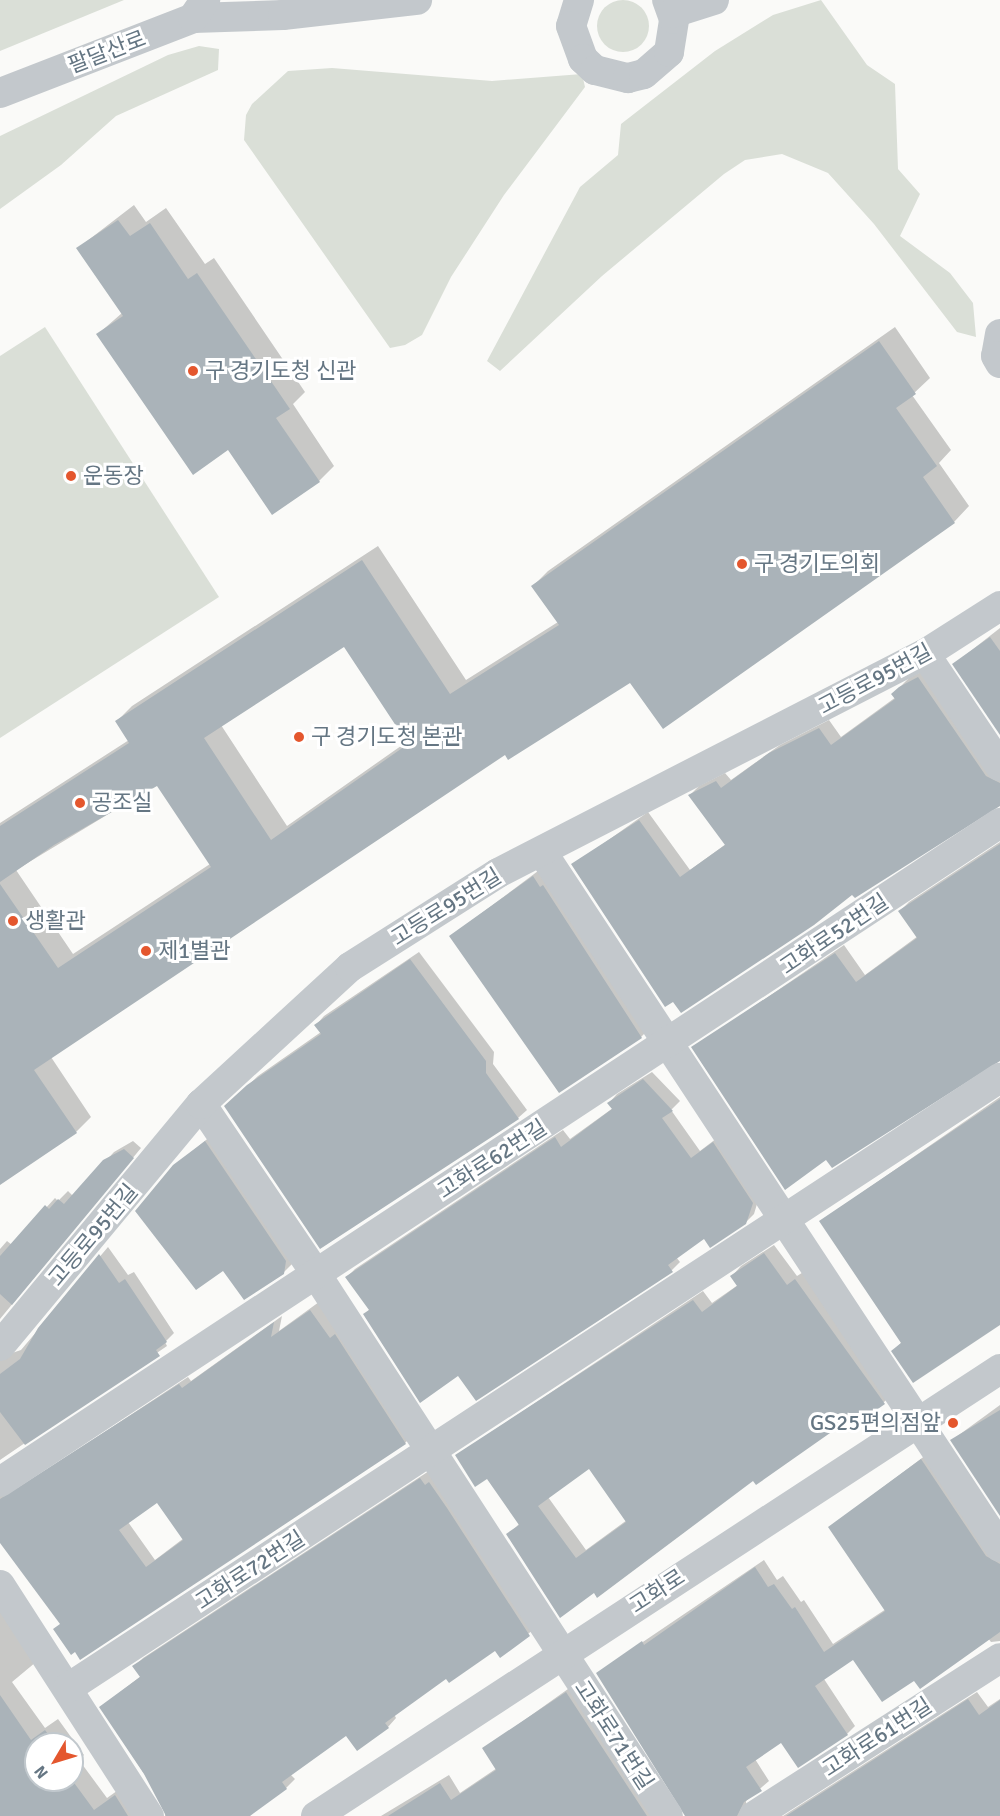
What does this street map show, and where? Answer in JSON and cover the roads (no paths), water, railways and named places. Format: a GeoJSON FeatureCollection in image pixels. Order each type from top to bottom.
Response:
{"type":"FeatureCollection","features":[{"type":"Feature","properties":{"kind":"street","name":"팔달산로"},"geometry":{"type":"LineString","coordinates":[[0,93],[199,9],[283,15],[417,0]]}},
{"type":"Feature","properties":{"kind":"street"},"geometry":{"type":"LineString","coordinates":[[577,0],[572,26],[575,44],[595,70],[611,76],[628,78],[658,65],[674,36],[670,7],[714,0]]}},
{"type":"Feature","properties":{"kind":"street"},"geometry":{"type":"LineString","coordinates":[[1000,334],[996,356],[1000,363]]}},
{"type":"Feature","properties":{"kind":"street","name":"고등로95번길"},"geometry":{"type":"LineString","coordinates":[[0,1346],[201,1104],[350,967],[498,873],[925,654],[1000,606]]}},
{"type":"Feature","properties":{"kind":"street"},"geometry":{"type":"LineString","coordinates":[[925,654],[1000,766]]}},
{"type":"Feature","properties":{"kind":"street","name":"고화로52번길"},"geometry":{"type":"LineString","coordinates":[[667,1044],[1000,824]]}},
{"type":"Feature","properties":{"kind":"street"},"geometry":{"type":"LineString","coordinates":[[542,852],[915,1424],[1000,1546]]}},
{"type":"Feature","properties":{"kind":"street","name":"고화로62번길"},"geometry":{"type":"LineString","coordinates":[[316,1274],[667,1044]]}},
{"type":"Feature","properties":{"kind":"street"},"geometry":{"type":"LineString","coordinates":[[432,1451],[1000,1078]]}},
{"type":"Feature","properties":{"kind":"street"},"geometry":{"type":"LineString","coordinates":[[201,1104],[432,1451],[561,1654]]}},
{"type":"Feature","properties":{"kind":"street"},"geometry":{"type":"LineString","coordinates":[[0,1482],[316,1274]]}},
{"type":"Feature","properties":{"kind":"street","name":"고화로"},"geometry":{"type":"LineString","coordinates":[[316,1816],[1000,1369]]}},
{"type":"Feature","properties":{"kind":"street","name":"고화로72번길"},"geometry":{"type":"LineString","coordinates":[[68,1688],[432,1451]]}},
{"type":"Feature","properties":{"kind":"street"},"geometry":{"type":"LineString","coordinates":[[0,1585],[149,1816]]}},
{"type":"Feature","properties":{"kind":"street","name":"고화로71번길"},"geometry":{"type":"LineString","coordinates":[[561,1654],[668,1816]]}},
{"type":"Feature","properties":{"kind":"street","name":"고화로61번길"},"geometry":{"type":"LineString","coordinates":[[754,1816],[1000,1658]]}},
{"type":"Feature","properties":{"kind":"place","name":"구 경기도청 신관"},"geometry":{"type":"Point","coordinates":[193,371]}},
{"type":"Feature","properties":{"kind":"place","name":"운동장"},"geometry":{"type":"Point","coordinates":[71,476]}},
{"type":"Feature","properties":{"kind":"place","name":"구 경기도의회"},"geometry":{"type":"Point","coordinates":[742,564]}},
{"type":"Feature","properties":{"kind":"place","name":"구 경기도청 본관"},"geometry":{"type":"Point","coordinates":[299,737]}},
{"type":"Feature","properties":{"kind":"place","name":"공조실"},"geometry":{"type":"Point","coordinates":[80,803]}},
{"type":"Feature","properties":{"kind":"place","name":"생활관"},"geometry":{"type":"Point","coordinates":[13,921]}},
{"type":"Feature","properties":{"kind":"place","name":"제1별관"},"geometry":{"type":"Point","coordinates":[146,951]}},
{"type":"Feature","properties":{"kind":"place","name":"GS25편의점앞"},"geometry":{"type":"Point","coordinates":[953,1423]}}]}
